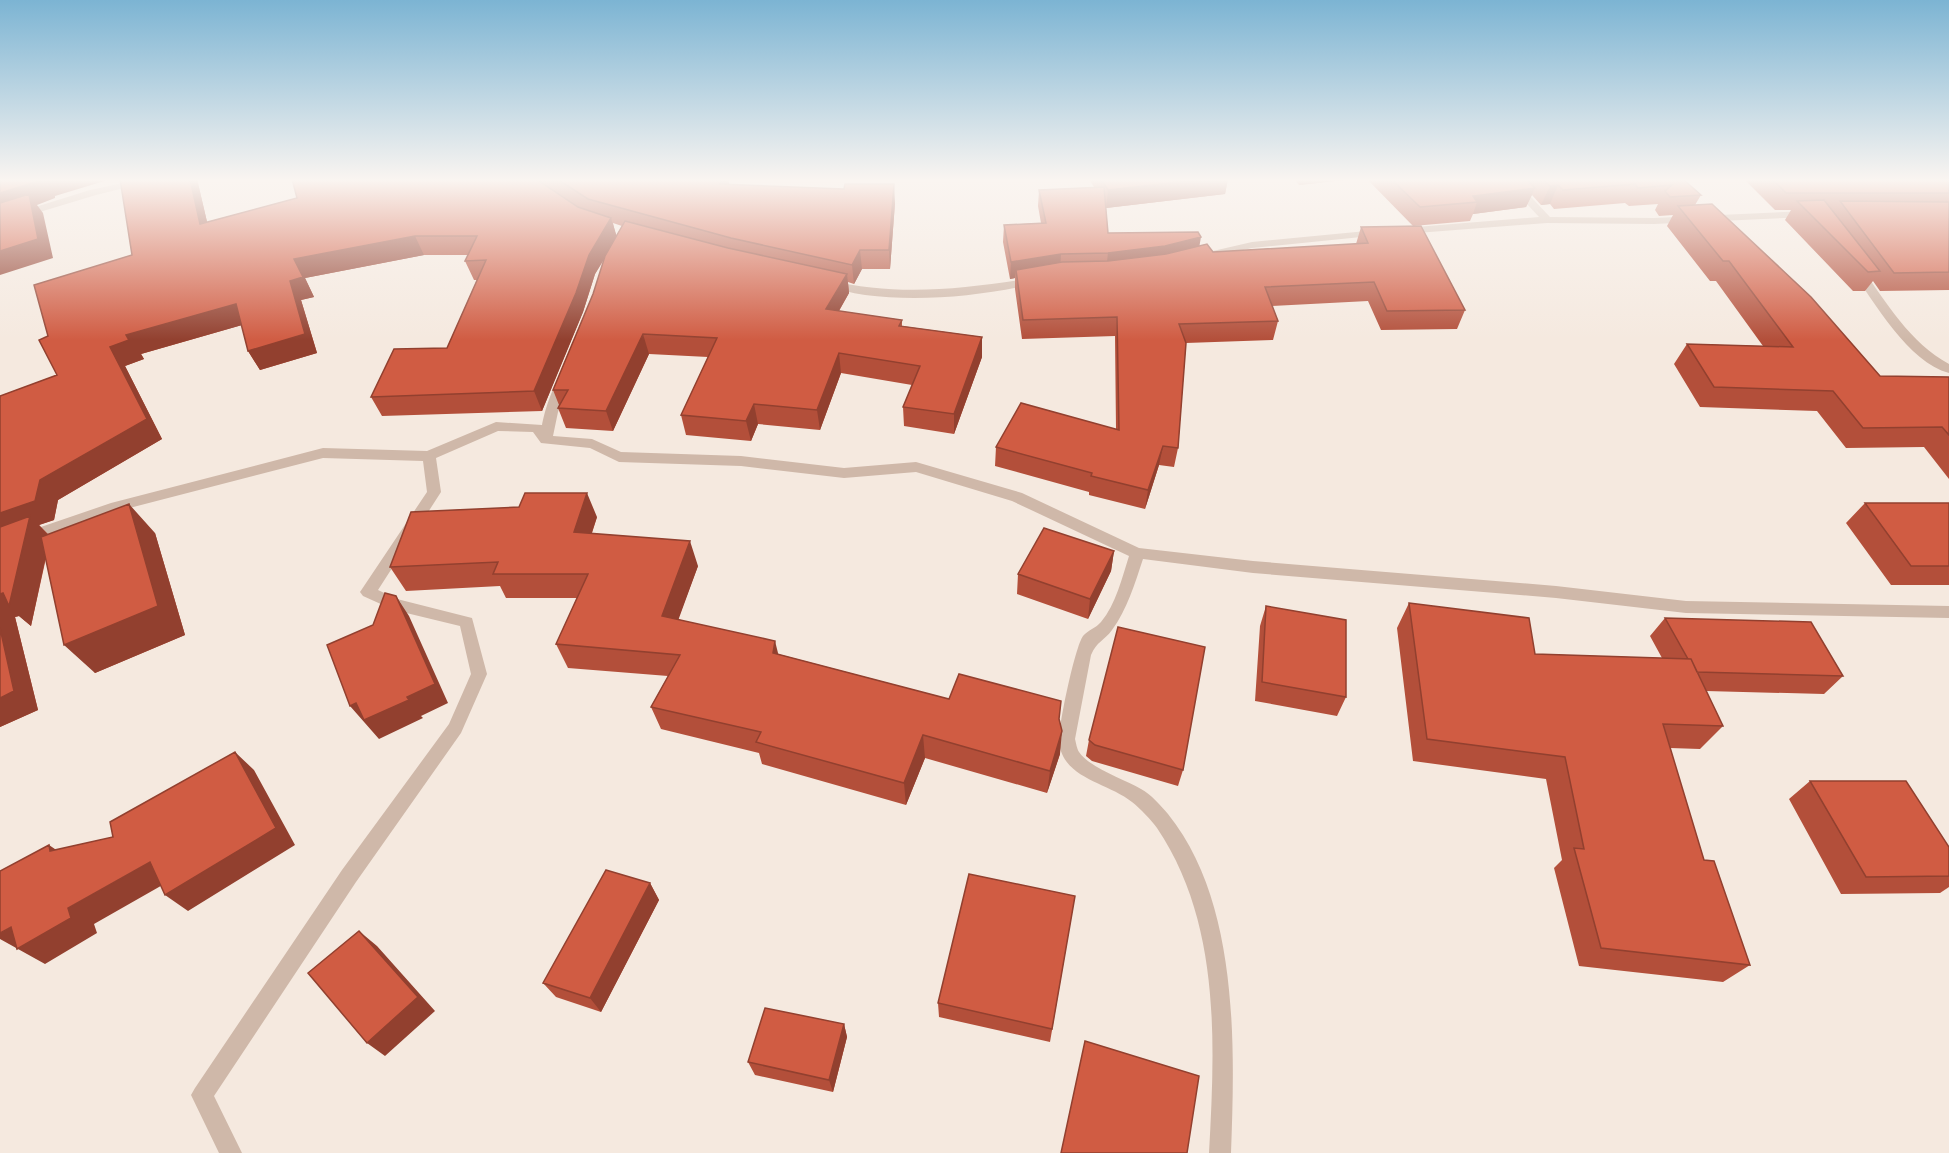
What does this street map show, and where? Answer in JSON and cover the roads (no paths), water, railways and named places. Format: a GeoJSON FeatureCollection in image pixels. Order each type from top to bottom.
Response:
{"type":"FeatureCollection","features":[{"type":"Feature","properties":{"kind":"street"},"geometry":{"type":"LineString","coordinates":[[1198,258],[1252,245],[1396,233]]}},
{"type":"Feature","properties":{"kind":"street"},"geometry":{"type":"LineString","coordinates":[[1850,260],[1912,342],[1936,363],[1949,369]]}},
{"type":"Feature","properties":{"kind":"street"},"geometry":{"type":"LineString","coordinates":[[811,280],[867,292],[911,292],[970,291],[1049,278]]}},
{"type":"Feature","properties":{"kind":"street"},"geometry":{"type":"LineString","coordinates":[[546,440],[551,412],[569,368]]}},
{"type":"Feature","properties":{"kind":"street"},"geometry":{"type":"LineString","coordinates":[[0,547],[111,508],[323,453],[429,456],[496,426],[537,428],[546,440],[592,444],[619,457],[741,461],[844,473],[916,467],[1017,497],[1137,553],[1253,567],[1556,592],[1686,607],[1949,612]]}},
{"type":"Feature","properties":{"kind":"street"},"geometry":{"type":"LineString","coordinates":[[231,1153],[202,1095],[348,876],[455,728],[479,674],[467,622],[394,604],[368,592],[434,492],[429,456]]}},
{"type":"Feature","properties":{"kind":"street"},"geometry":{"type":"LineString","coordinates":[[1137,553],[1126,589],[1106,627],[1089,639],[1083,656],[1067,739],[1070,755],[1085,768],[1138,796],[1162,821],[1192,871],[1204,906],[1221,990],[1220,1153]]}}]}
